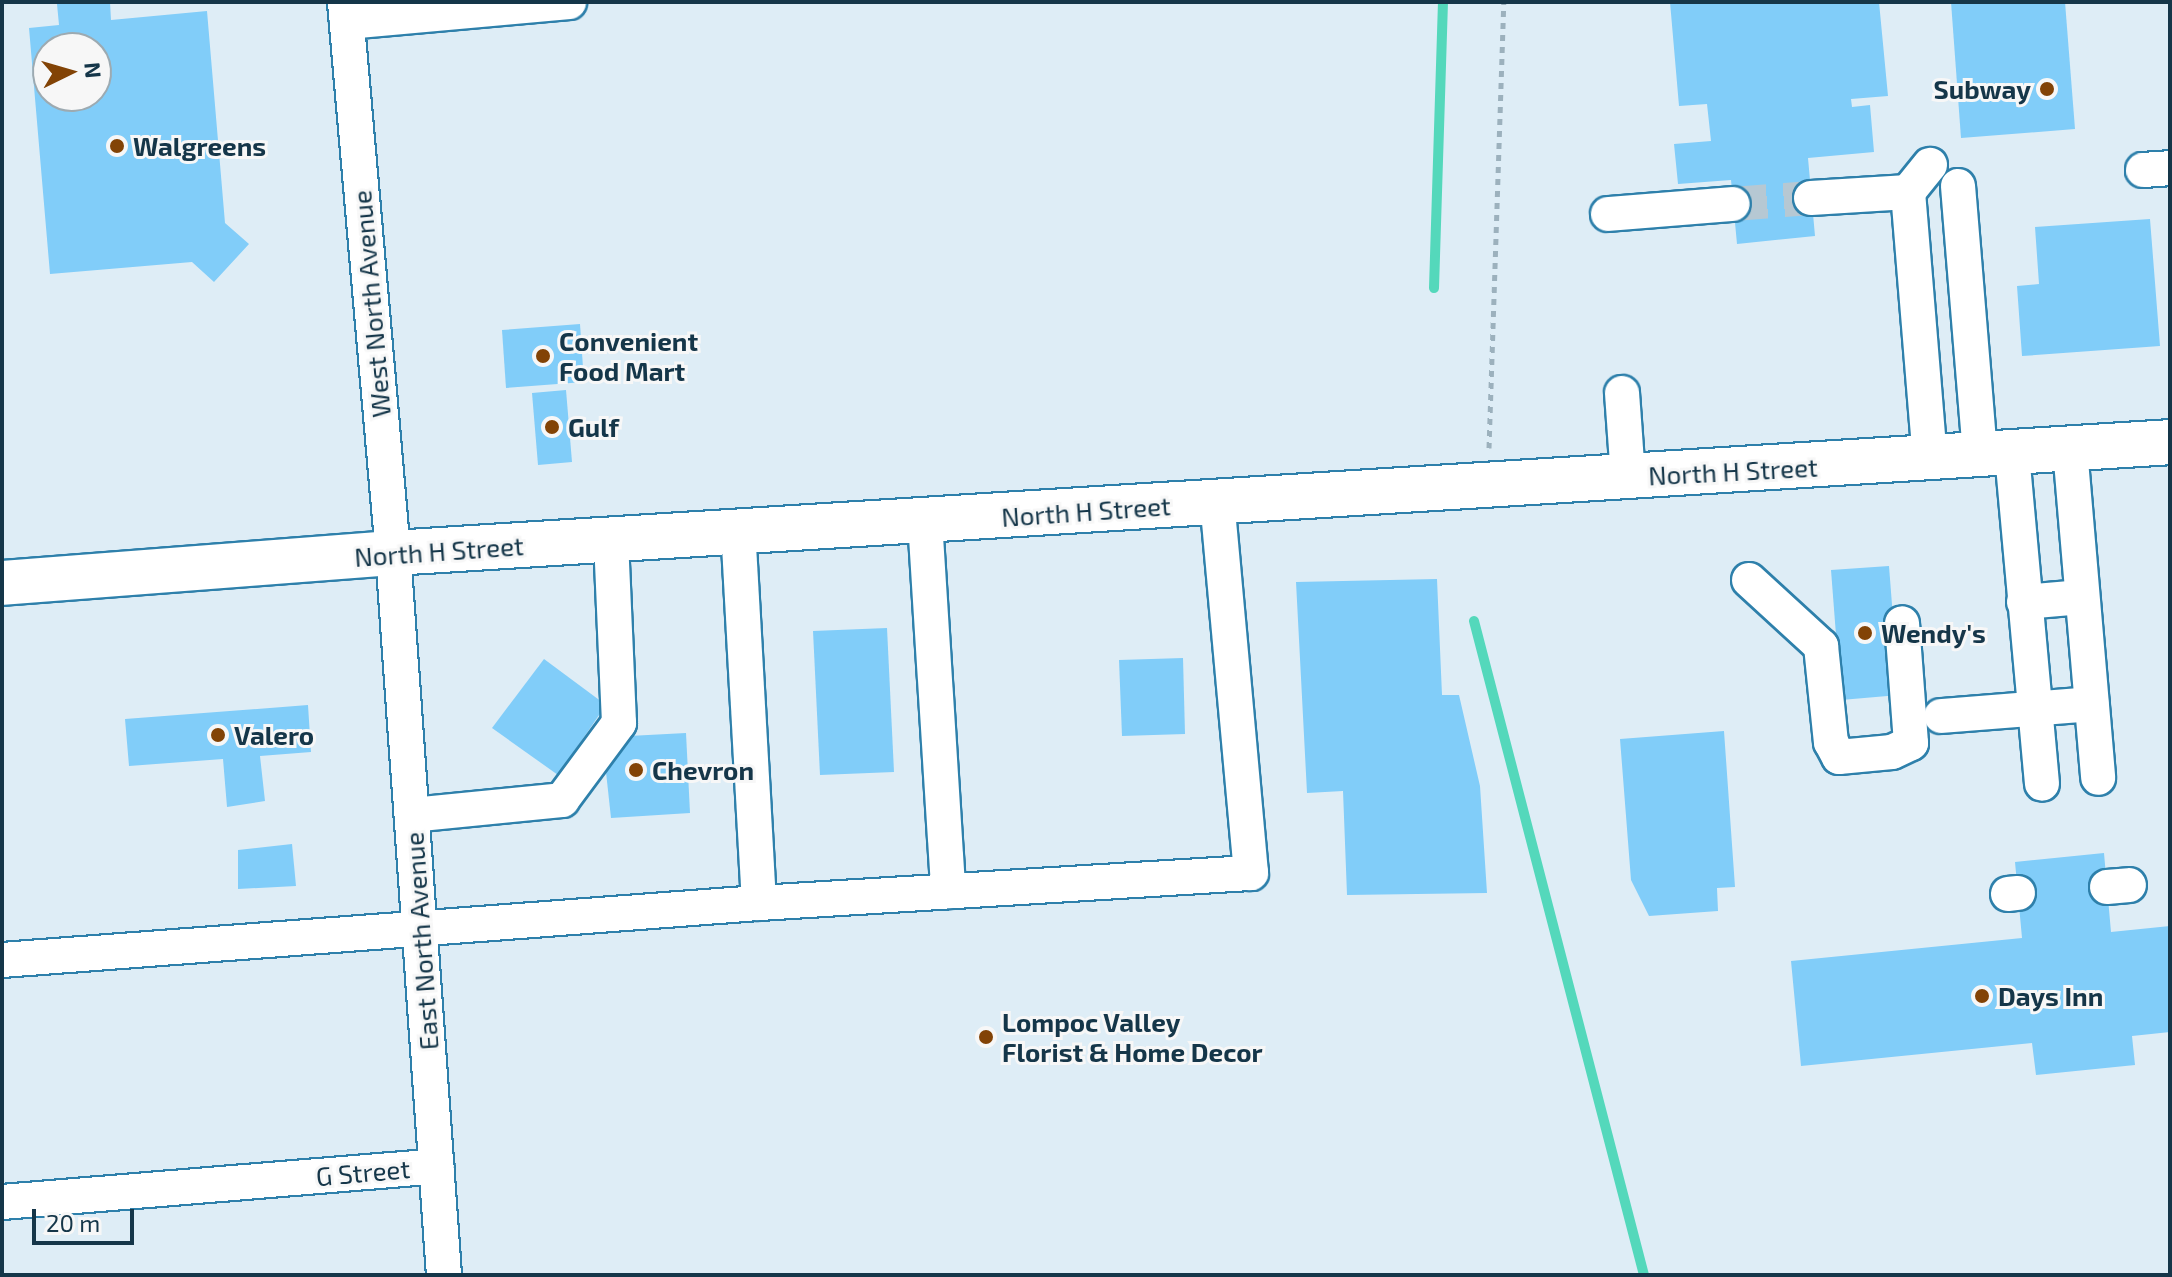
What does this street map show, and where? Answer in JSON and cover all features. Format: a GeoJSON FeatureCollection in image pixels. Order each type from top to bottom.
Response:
{"type":"FeatureCollection","features":[{"type":"Feature","properties":{"kind":"highway","name":"North H Street"},"geometry":{"type":"LineString","coordinates":[[2,583],[393,553],[2170,442]]}},
{"type":"Feature","properties":{"kind":"street"},"geometry":{"type":"LineString","coordinates":[[346,12],[569,2]]}},
{"type":"Feature","properties":{"kind":"street","name":"West North Avenue"},"geometry":{"type":"LineString","coordinates":[[346,12],[397,607]]}},
{"type":"Feature","properties":{"kind":"street"},"geometry":{"type":"LineString","coordinates":[[1930,165],[1908,192],[1930,459]]}},
{"type":"Feature","properties":{"kind":"street"},"geometry":{"type":"LineString","coordinates":[[1958,186],[1996,455],[2024,602],[2042,784]]}},
{"type":"Feature","properties":{"kind":"street"},"geometry":{"type":"LineString","coordinates":[[1811,198],[1908,192]]}},
{"type":"Feature","properties":{"kind":"street"},"geometry":{"type":"LineString","coordinates":[[1608,214],[1733,204]]}},
{"type":"Feature","properties":{"kind":"street"},"geometry":{"type":"LineString","coordinates":[[1622,393],[1628,477]]}},
{"type":"Feature","properties":{"kind":"street"},"geometry":{"type":"LineString","coordinates":[[2070,449],[2098,778]]}},
{"type":"Feature","properties":{"kind":"street"},"geometry":{"type":"LineString","coordinates":[[2,960],[759,903],[1251,873],[1217,502]]}},
{"type":"Feature","properties":{"kind":"street"},"geometry":{"type":"LineString","coordinates":[[925,521],[948,891]]}},
{"type":"Feature","properties":{"kind":"street"},"geometry":{"type":"LineString","coordinates":[[738,533],[759,903]]}},
{"type":"Feature","properties":{"kind":"street"},"geometry":{"type":"LineString","coordinates":[[412,815],[562,800],[619,723],[611,541]]}},
{"type":"Feature","properties":{"kind":"street"},"geometry":{"type":"LineString","coordinates":[[1749,580],[1821,646],[1831,742],[1839,757],[1892,752],[1911,743],[1902,623]]}},
{"type":"Feature","properties":{"kind":"street"},"geometry":{"type":"LineString","coordinates":[[2024,602],[2082,597]]}},
{"type":"Feature","properties":{"kind":"street","name":"East North Avenue"},"geometry":{"type":"LineString","coordinates":[[397,607],[444,1275]]}},
{"type":"Feature","properties":{"kind":"street"},"geometry":{"type":"LineString","coordinates":[[1941,716],[2092,704]]}},
{"type":"Feature","properties":{"kind":"street","name":"G Street"},"geometry":{"type":"LineString","coordinates":[[2,1202],[437,1166]]}},
{"type":"Feature","properties":{"kind":"path"},"geometry":{"type":"LineString","coordinates":[[1488,425],[1504,2]]}},
{"type":"Feature","properties":{"kind":"building","name":"Walgreens"},"geometry":{"type":"Polygon","coordinates":[[[110,2],[111,20],[207,11],[225,223],[249,244],[214,282],[192,262],[50,274],[36,112],[112,112],[112,32],[32,32],[32,63],[29,28],[59,25],[57,4],[110,2]]]}},
{"type":"Feature","properties":{"kind":"building"},"geometry":{"type":"Polygon","coordinates":[[[1670,2],[1879,2],[1888,96],[1851,99],[1852,107],[1870,105],[1874,152],[1808,158],[1815,236],[1737,244],[1731,180],[1678,184],[1674,144],[1711,141],[1707,104],[1679,106],[1670,2]]]}},
{"type":"Feature","properties":{"kind":"building"},"geometry":{"type":"Polygon","coordinates":[[[1951,2],[2065,2],[2075,129],[1961,138],[1951,2]]]}},
{"type":"Feature","properties":{"kind":"building"},"geometry":{"type":"Polygon","coordinates":[[[2150,219],[2160,346],[2022,356],[2017,286],[2039,284],[2035,227],[2150,219]]]}},
{"type":"Feature","properties":{"kind":"building","name":"Convenient Food Mart"},"geometry":{"type":"Polygon","coordinates":[[[580,324],[584,382],[506,388],[502,330],[580,324]]]}},
{"type":"Feature","properties":{"kind":"building","name":"Gulf"},"geometry":{"type":"Polygon","coordinates":[[[566,390],[572,462],[538,465],[532,393],[566,390]]]}},
{"type":"Feature","properties":{"kind":"building","name":"Wendy's"},"geometry":{"type":"Polygon","coordinates":[[[1889,566],[1899,695],[1841,700],[1831,570],[1889,566]]]}},
{"type":"Feature","properties":{"kind":"building"},"geometry":{"type":"Polygon","coordinates":[[[1437,579],[1442,695],[1459,695],[1480,786],[1487,893],[1347,895],[1343,791],[1307,793],[1296,582],[1437,579]]]}},
{"type":"Feature","properties":{"kind":"building"},"geometry":{"type":"Polygon","coordinates":[[[887,628],[894,772],[820,775],[813,631],[887,628]]]}},
{"type":"Feature","properties":{"kind":"building"},"geometry":{"type":"Polygon","coordinates":[[[1183,658],[1185,734],[1122,736],[1119,660],[1183,658]]]}},
{"type":"Feature","properties":{"kind":"building"},"geometry":{"type":"Polygon","coordinates":[[[544,659],[606,705],[558,775],[492,728],[544,659]]]}},
{"type":"Feature","properties":{"kind":"building","name":"Valero"},"geometry":{"type":"Polygon","coordinates":[[[308,705],[311,752],[260,756],[265,801],[227,807],[223,759],[129,766],[125,719],[308,705]]]}},
{"type":"Feature","properties":{"kind":"building"},"geometry":{"type":"Polygon","coordinates":[[[1724,731],[1735,887],[1717,888],[1718,911],[1649,916],[1631,880],[1620,739],[1724,731]]]}},
{"type":"Feature","properties":{"kind":"building"},"geometry":{"type":"Polygon","coordinates":[[[686,733],[690,813],[611,818],[606,772],[629,736],[686,733]]]}},
{"type":"Feature","properties":{"kind":"building"},"geometry":{"type":"Polygon","coordinates":[[[292,844],[296,886],[238,889],[238,850],[292,844]]]}},
{"type":"Feature","properties":{"kind":"building","name":"Days Inn"},"geometry":{"type":"Polygon","coordinates":[[[2104,853],[2111,932],[2170,926],[2170,1032],[2132,1036],[2135,1065],[2036,1075],[2032,1043],[1801,1066],[1791,961],[2022,938],[2015,862],[2104,853]]]}},
{"type":"Feature","properties":{"kind":"waterway"},"geometry":{"type":"LineString","coordinates":[[1434,288],[1443,2]]}},
{"type":"Feature","properties":{"kind":"waterway"},"geometry":{"type":"LineString","coordinates":[[1474,621],[1644,1275]]}},
{"type":"Feature","properties":{"kind":"tunnel"},"geometry":{"type":"LineString","coordinates":[[1733,204],[1811,198]]}},
{"type":"Feature","properties":{"kind":"place","name":"Subway"},"geometry":{"type":"Point","coordinates":[2047,89]}},
{"type":"Feature","properties":{"kind":"place","name":"Walgreens"},"geometry":{"type":"Point","coordinates":[117,146]}},
{"type":"Feature","properties":{"kind":"place","name":"Convenient Food Mart"},"geometry":{"type":"Point","coordinates":[543,356]}},
{"type":"Feature","properties":{"kind":"place","name":"Gulf"},"geometry":{"type":"Point","coordinates":[552,427]}},
{"type":"Feature","properties":{"kind":"place","name":"Wendy's"},"geometry":{"type":"Point","coordinates":[1865,633]}},
{"type":"Feature","properties":{"kind":"place","name":"Valero"},"geometry":{"type":"Point","coordinates":[218,735]}},
{"type":"Feature","properties":{"kind":"place","name":"Chevron"},"geometry":{"type":"Point","coordinates":[636,770]}},
{"type":"Feature","properties":{"kind":"place","name":"Days Inn"},"geometry":{"type":"Point","coordinates":[1982,996]}},
{"type":"Feature","properties":{"kind":"place","name":"Lompoc Valley Florist & Home Decor"},"geometry":{"type":"Point","coordinates":[986,1037]}}]}
